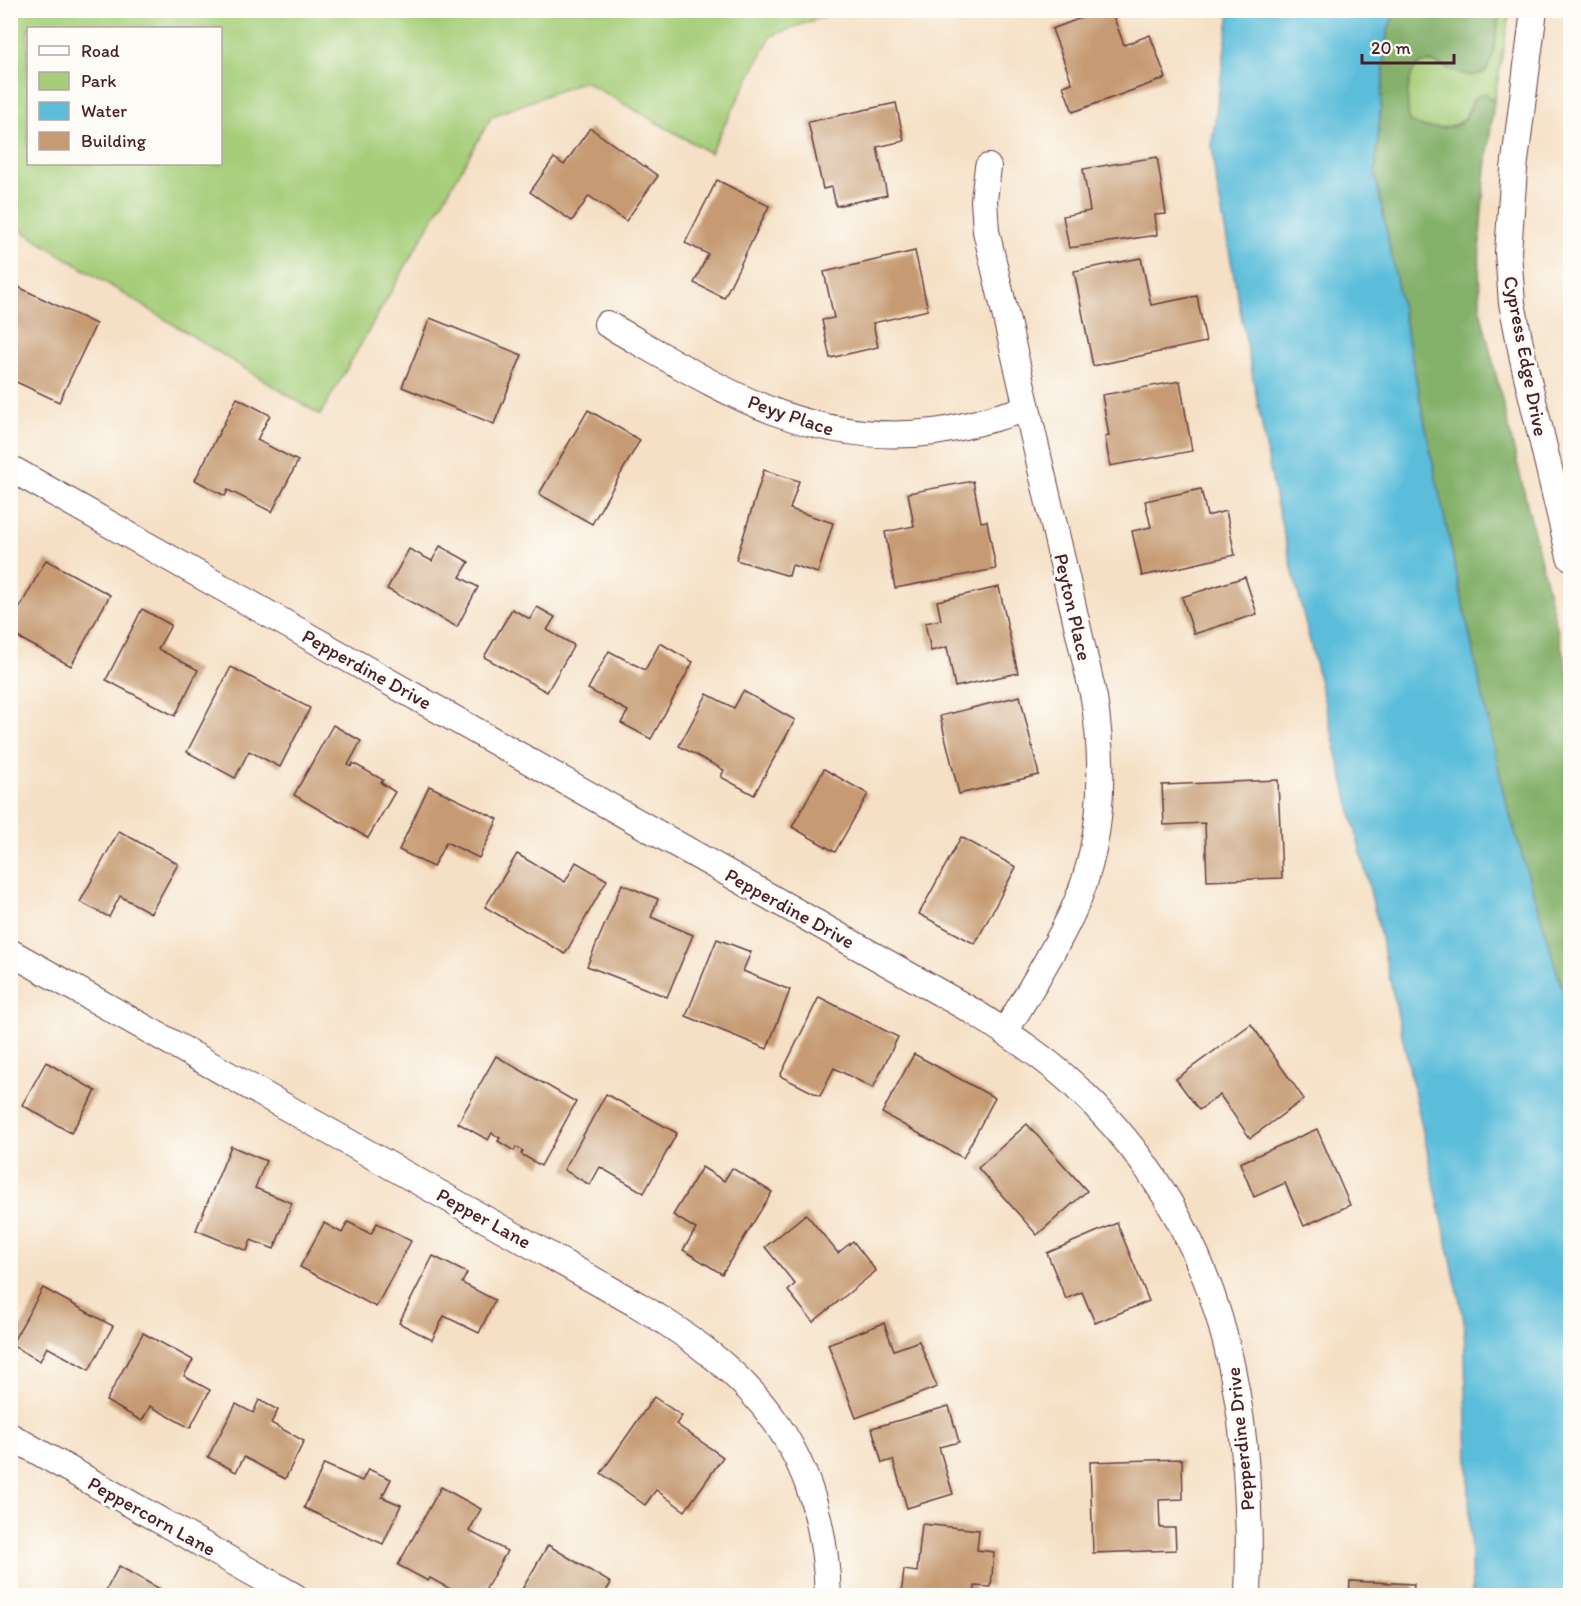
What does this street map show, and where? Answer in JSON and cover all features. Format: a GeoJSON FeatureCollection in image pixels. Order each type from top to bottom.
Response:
{"type":"FeatureCollection","features":[{"type":"Feature","properties":{"kind":"street","name":"Cypress Edge Drive"},"geometry":{"type":"LineString","coordinates":[[1534,10],[1514,169],[1509,262],[1512,303],[1522,359],[1570,557]]}},
{"type":"Feature","properties":{"kind":"street","name":"Peyton Place"},"geometry":{"type":"LineString","coordinates":[[988,167],[984,200],[986,231],[1094,698],[1099,732],[1101,789],[1093,849],[1073,911],[1005,1032]]}},
{"type":"Feature","properties":{"kind":"street","name":"Peyy Place"},"geometry":{"type":"LineString","coordinates":[[608,324],[743,399],[794,420],[840,432],[889,436],[937,432],[1027,409]]}},
{"type":"Feature","properties":{"kind":"street","name":"Pepperdine Drive"},"geometry":{"type":"LineString","coordinates":[[10,468],[974,1012],[1005,1032],[1072,1083],[1134,1149],[1176,1211],[1205,1272],[1227,1340],[1241,1407],[1248,1494],[1248,1596]]}},
{"type":"Feature","properties":{"kind":"street","name":"Pepper Lane"},"geometry":{"type":"LineString","coordinates":[[10,952],[638,1305],[716,1356],[772,1415],[799,1462],[823,1539],[828,1596]]}},
{"type":"Feature","properties":{"kind":"street","name":"Peppercorn Lane"},"geometry":{"type":"LineString","coordinates":[[10,1436],[294,1596]]}},
{"type":"Feature","properties":{"kind":"green space"},"geometry":{"type":"Polygon","coordinates":[[[11,10],[837,11],[771,36],[710,153],[584,81],[492,116],[320,415],[11,224],[11,10]]]}},
{"type":"Feature","properties":{"kind":"green space"},"geometry":{"type":"Polygon","coordinates":[[[1396,11],[1500,11],[1493,55],[1485,72],[1466,75],[1438,64],[1427,62],[1419,65],[1413,71],[1410,80],[1407,102],[1409,121],[1421,126],[1438,128],[1454,126],[1465,119],[1475,97],[1485,93],[1494,101],[1480,233],[1481,313],[1570,682],[1570,1015],[1504,795],[1433,464],[1375,174],[1387,32],[1396,11]]]}},
{"type":"Feature","properties":{"kind":"green space"},"geometry":{"type":"Polygon","coordinates":[[[1500,11],[1510,11],[1494,101],[1485,94],[1467,110],[1466,117],[1446,127],[1423,127],[1409,121],[1407,102],[1413,71],[1419,65],[1427,62],[1466,75],[1485,72],[1493,55],[1500,11]]]}},
{"type":"Feature","properties":{"kind":"water"},"geometry":{"type":"Polygon","coordinates":[[[1230,11],[1396,11],[1387,32],[1375,174],[1433,464],[1504,795],[1570,1015],[1570,1595],[1472,1595],[1464,1320],[1376,915],[1276,501],[1215,175],[1212,143],[1230,11]]]}},
{"type":"Feature","properties":{"kind":"building"},"geometry":{"type":"Polygon","coordinates":[[[1102,10],[1111,10],[1124,45],[1150,35],[1166,78],[1073,112],[1063,86],[1072,83],[1052,29],[1102,10]]]}},
{"type":"Feature","properties":{"kind":"building"},"geometry":{"type":"Polygon","coordinates":[[[896,103],[904,141],[877,147],[887,195],[836,206],[832,187],[823,189],[808,122],[896,103]]]}},
{"type":"Feature","properties":{"kind":"building"},"geometry":{"type":"Polygon","coordinates":[[[590,128],[658,176],[626,221],[589,196],[572,221],[530,192],[554,158],[564,165],[590,128]]]}},
{"type":"Feature","properties":{"kind":"building"},"geometry":{"type":"Polygon","coordinates":[[[1157,157],[1166,214],[1155,215],[1157,235],[1069,248],[1063,216],[1090,211],[1083,169],[1157,157]]]}},
{"type":"Feature","properties":{"kind":"building"},"geometry":{"type":"Polygon","coordinates":[[[717,180],[769,206],[724,298],[694,283],[708,254],[685,243],[717,180]]]}},
{"type":"Feature","properties":{"kind":"building"},"geometry":{"type":"Polygon","coordinates":[[[915,251],[928,310],[873,323],[878,347],[830,358],[822,320],[834,318],[824,272],[915,251]]]}},
{"type":"Feature","properties":{"kind":"building"},"geometry":{"type":"Polygon","coordinates":[[[1141,258],[1151,305],[1197,296],[1206,342],[1093,366],[1074,271],[1141,258]]]}},
{"type":"Feature","properties":{"kind":"building"},"geometry":{"type":"Polygon","coordinates":[[[14,285],[96,324],[59,402],[10,379],[10,293],[14,285]]]}},
{"type":"Feature","properties":{"kind":"building"},"geometry":{"type":"Polygon","coordinates":[[[430,318],[522,355],[494,424],[402,387],[430,318]]]}},
{"type":"Feature","properties":{"kind":"building"},"geometry":{"type":"Polygon","coordinates":[[[1180,381],[1192,451],[1110,466],[1105,437],[1109,436],[1102,395],[1180,381]]]}},
{"type":"Feature","properties":{"kind":"building"},"geometry":{"type":"Polygon","coordinates":[[[237,398],[270,415],[257,440],[298,461],[272,512],[228,490],[225,496],[195,480],[237,398]]]}},
{"type":"Feature","properties":{"kind":"building"},"geometry":{"type":"Polygon","coordinates":[[[588,410],[640,440],[592,524],[539,494],[588,410]]]}},
{"type":"Feature","properties":{"kind":"building"},"geometry":{"type":"Polygon","coordinates":[[[764,470],[799,481],[790,509],[833,523],[818,573],[792,565],[789,576],[736,560],[764,470]]]}},
{"type":"Feature","properties":{"kind":"building"},"geometry":{"type":"Polygon","coordinates":[[[973,481],[981,522],[987,521],[996,569],[895,588],[885,532],[914,526],[908,493],[973,481]]]}},
{"type":"Feature","properties":{"kind":"building"},"geometry":{"type":"Polygon","coordinates":[[[1201,489],[1207,516],[1226,511],[1235,555],[1142,576],[1132,531],[1151,527],[1145,501],[1201,489]]]}},
{"type":"Feature","properties":{"kind":"building"},"geometry":{"type":"Polygon","coordinates":[[[440,546],[469,562],[460,577],[478,587],[457,627],[387,589],[409,549],[432,561],[440,546]]]}},
{"type":"Feature","properties":{"kind":"building"},"geometry":{"type":"Polygon","coordinates":[[[46,560],[110,595],[71,666],[10,633],[10,625],[46,560]]]}},
{"type":"Feature","properties":{"kind":"building"},"geometry":{"type":"Polygon","coordinates":[[[1245,577],[1257,614],[1194,634],[1182,597],[1245,577]]]}},
{"type":"Feature","properties":{"kind":"building"},"geometry":{"type":"Polygon","coordinates":[[[999,587],[1018,673],[955,687],[947,647],[931,651],[925,623],[941,620],[937,601],[999,587]]]}},
{"type":"Feature","properties":{"kind":"building"},"geometry":{"type":"Polygon","coordinates":[[[537,607],[555,617],[547,630],[574,645],[547,692],[484,657],[512,609],[530,619],[537,607]]]}},
{"type":"Feature","properties":{"kind":"building"},"geometry":{"type":"Polygon","coordinates":[[[142,609],[171,625],[158,649],[198,670],[175,716],[106,680],[142,609]]]}},
{"type":"Feature","properties":{"kind":"building"},"geometry":{"type":"Polygon","coordinates":[[[660,643],[693,662],[651,739],[621,723],[628,711],[588,689],[609,651],[645,670],[660,643]]]}},
{"type":"Feature","properties":{"kind":"building"},"geometry":{"type":"Polygon","coordinates":[[[231,667],[310,708],[280,767],[249,751],[235,778],[187,752],[231,667]]]}},
{"type":"Feature","properties":{"kind":"building"},"geometry":{"type":"Polygon","coordinates":[[[743,691],[795,720],[754,795],[721,777],[724,770],[679,746],[707,694],[734,708],[743,691]]]}},
{"type":"Feature","properties":{"kind":"building"},"geometry":{"type":"Polygon","coordinates":[[[1020,696],[1039,775],[959,794],[940,716],[1020,696]]]}},
{"type":"Feature","properties":{"kind":"building"},"geometry":{"type":"Polygon","coordinates":[[[333,725],[361,741],[348,765],[351,767],[353,763],[383,780],[381,783],[395,792],[368,838],[294,795],[333,725]]]}},
{"type":"Feature","properties":{"kind":"building"},"geometry":{"type":"Polygon","coordinates":[[[824,769],[868,794],[835,852],[792,827],[824,769]]]}},
{"type":"Feature","properties":{"kind":"building"},"geometry":{"type":"Polygon","coordinates":[[[1278,780],[1282,878],[1207,881],[1205,823],[1164,825],[1162,785],[1278,780]]]}},
{"type":"Feature","properties":{"kind":"building"},"geometry":{"type":"Polygon","coordinates":[[[429,786],[498,819],[479,858],[446,842],[433,867],[399,850],[429,786]]]}},
{"type":"Feature","properties":{"kind":"building"},"geometry":{"type":"Polygon","coordinates":[[[119,831],[178,864],[151,913],[120,896],[109,917],[80,902],[119,831]]]}},
{"type":"Feature","properties":{"kind":"building"},"geometry":{"type":"Polygon","coordinates":[[[961,837],[1016,867],[975,944],[919,914],[961,837]]]}},
{"type":"Feature","properties":{"kind":"building"},"geometry":{"type":"Polygon","coordinates":[[[517,854],[565,882],[576,862],[607,880],[565,954],[485,907],[517,854]]]}},
{"type":"Feature","properties":{"kind":"building"},"geometry":{"type":"Polygon","coordinates":[[[622,884],[658,899],[651,917],[693,935],[667,997],[587,966],[622,884]]]}},
{"type":"Feature","properties":{"kind":"building"},"geometry":{"type":"Polygon","coordinates":[[[717,939],[751,952],[743,971],[790,990],[767,1049],[686,1016],[717,939]]]}},
{"type":"Feature","properties":{"kind":"building"},"geometry":{"type":"Polygon","coordinates":[[[819,997],[898,1037],[873,1088],[834,1068],[820,1096],[780,1076],[819,997]]]}},
{"type":"Feature","properties":{"kind":"building"},"geometry":{"type":"Polygon","coordinates":[[[1251,1024],[1304,1099],[1250,1138],[1220,1095],[1199,1110],[1176,1079],[1251,1024]]]}},
{"type":"Feature","properties":{"kind":"building"},"geometry":{"type":"Polygon","coordinates":[[[914,1054],[995,1098],[963,1158],[882,1113],[914,1054]]]}},
{"type":"Feature","properties":{"kind":"building"},"geometry":{"type":"Polygon","coordinates":[[[496,1056],[576,1102],[541,1166],[521,1154],[523,1151],[516,1147],[514,1151],[498,1141],[500,1138],[492,1133],[488,1140],[458,1123],[496,1056]]]}},
{"type":"Feature","properties":{"kind":"building"},"geometry":{"type":"Polygon","coordinates":[[[46,1062],[96,1091],[71,1133],[22,1105],[46,1062]]]}},
{"type":"Feature","properties":{"kind":"building"},"geometry":{"type":"Polygon","coordinates":[[[606,1094],[677,1133],[644,1193],[600,1167],[590,1185],[564,1170],[606,1094]]]}},
{"type":"Feature","properties":{"kind":"building"},"geometry":{"type":"Polygon","coordinates":[[[1027,1124],[1087,1191],[1037,1235],[978,1168],[1027,1124]]]}},
{"type":"Feature","properties":{"kind":"building"},"geometry":{"type":"Polygon","coordinates":[[[1317,1129],[1350,1205],[1304,1226],[1285,1183],[1254,1197],[1240,1163],[1317,1129]]]}},
{"type":"Feature","properties":{"kind":"building"},"geometry":{"type":"Polygon","coordinates":[[[231,1146],[266,1161],[255,1188],[292,1203],[274,1249],[251,1240],[247,1251],[196,1230],[231,1146]]]}},
{"type":"Feature","properties":{"kind":"building"},"geometry":{"type":"Polygon","coordinates":[[[702,1167],[724,1181],[732,1168],[772,1192],[722,1274],[683,1250],[696,1229],[673,1215],[702,1167]]]}},
{"type":"Feature","properties":{"kind":"building"},"geometry":{"type":"Polygon","coordinates":[[[806,1214],[838,1253],[853,1241],[876,1271],[813,1322],[788,1291],[795,1284],[765,1247],[806,1214]]]}},
{"type":"Feature","properties":{"kind":"building"},"geometry":{"type":"Polygon","coordinates":[[[348,1222],[371,1234],[377,1223],[411,1241],[376,1307],[300,1267],[324,1223],[342,1233],[348,1222]]]}},
{"type":"Feature","properties":{"kind":"building"},"geometry":{"type":"Polygon","coordinates":[[[1117,1223],[1149,1301],[1095,1323],[1082,1292],[1066,1299],[1047,1253],[1117,1223]]]}},
{"type":"Feature","properties":{"kind":"building"},"geometry":{"type":"Polygon","coordinates":[[[433,1256],[467,1273],[462,1283],[495,1300],[479,1333],[444,1316],[432,1340],[399,1323],[433,1256]]]}},
{"type":"Feature","properties":{"kind":"building"},"geometry":{"type":"Polygon","coordinates":[[[43,1288],[113,1326],[89,1370],[47,1347],[40,1361],[11,1345],[43,1288]]]}},
{"type":"Feature","properties":{"kind":"building"},"geometry":{"type":"Polygon","coordinates":[[[884,1323],[894,1350],[919,1341],[937,1387],[856,1418],[828,1344],[884,1323]]]}},
{"type":"Feature","properties":{"kind":"building"},"geometry":{"type":"Polygon","coordinates":[[[143,1333],[193,1360],[184,1376],[210,1390],[190,1428],[150,1406],[142,1421],[106,1401],[143,1333]]]}},
{"type":"Feature","properties":{"kind":"building"},"geometry":{"type":"Polygon","coordinates":[[[654,1397],[682,1416],[676,1424],[723,1457],[685,1511],[656,1490],[645,1505],[601,1473],[654,1397]]]}},
{"type":"Feature","properties":{"kind":"building"},"geometry":{"type":"Polygon","coordinates":[[[259,1400],[278,1410],[271,1423],[304,1441],[285,1479],[244,1457],[236,1472],[208,1457],[236,1404],[253,1413],[259,1400]]]}},
{"type":"Feature","properties":{"kind":"building"},"geometry":{"type":"Polygon","coordinates":[[[949,1406],[959,1442],[939,1447],[953,1494],[907,1508],[893,1460],[882,1463],[872,1428],[949,1406]]]}},
{"type":"Feature","properties":{"kind":"building"},"geometry":{"type":"Polygon","coordinates":[[[1182,1459],[1183,1499],[1159,1500],[1160,1528],[1175,1528],[1176,1550],[1093,1553],[1090,1462],[1182,1459]]]}},
{"type":"Feature","properties":{"kind":"building"},"geometry":{"type":"Polygon","coordinates":[[[324,1464],[362,1481],[368,1469],[391,1479],[382,1497],[401,1505],[383,1544],[304,1508],[324,1464]]]}},
{"type":"Feature","properties":{"kind":"building"},"geometry":{"type":"Polygon","coordinates":[[[441,1487],[481,1509],[469,1531],[507,1551],[482,1596],[463,1596],[430,1578],[428,1581],[398,1565],[441,1487]]]}},
{"type":"Feature","properties":{"kind":"building"},"geometry":{"type":"Polygon","coordinates":[[[922,1524],[979,1530],[977,1550],[994,1552],[991,1587],[975,1586],[974,1596],[901,1596],[904,1570],[917,1572],[922,1524]]]}},
{"type":"Feature","properties":{"kind":"building"},"geometry":{"type":"Polygon","coordinates":[[[548,1545],[611,1583],[603,1596],[518,1596],[548,1545]]]}},
{"type":"Feature","properties":{"kind":"building"},"geometry":{"type":"Polygon","coordinates":[[[119,1566],[172,1596],[103,1596],[119,1566]]]}},
{"type":"Feature","properties":{"kind":"building"},"geometry":{"type":"Polygon","coordinates":[[[1350,1581],[1414,1584],[1413,1596],[1349,1596],[1350,1581]]]}}]}
